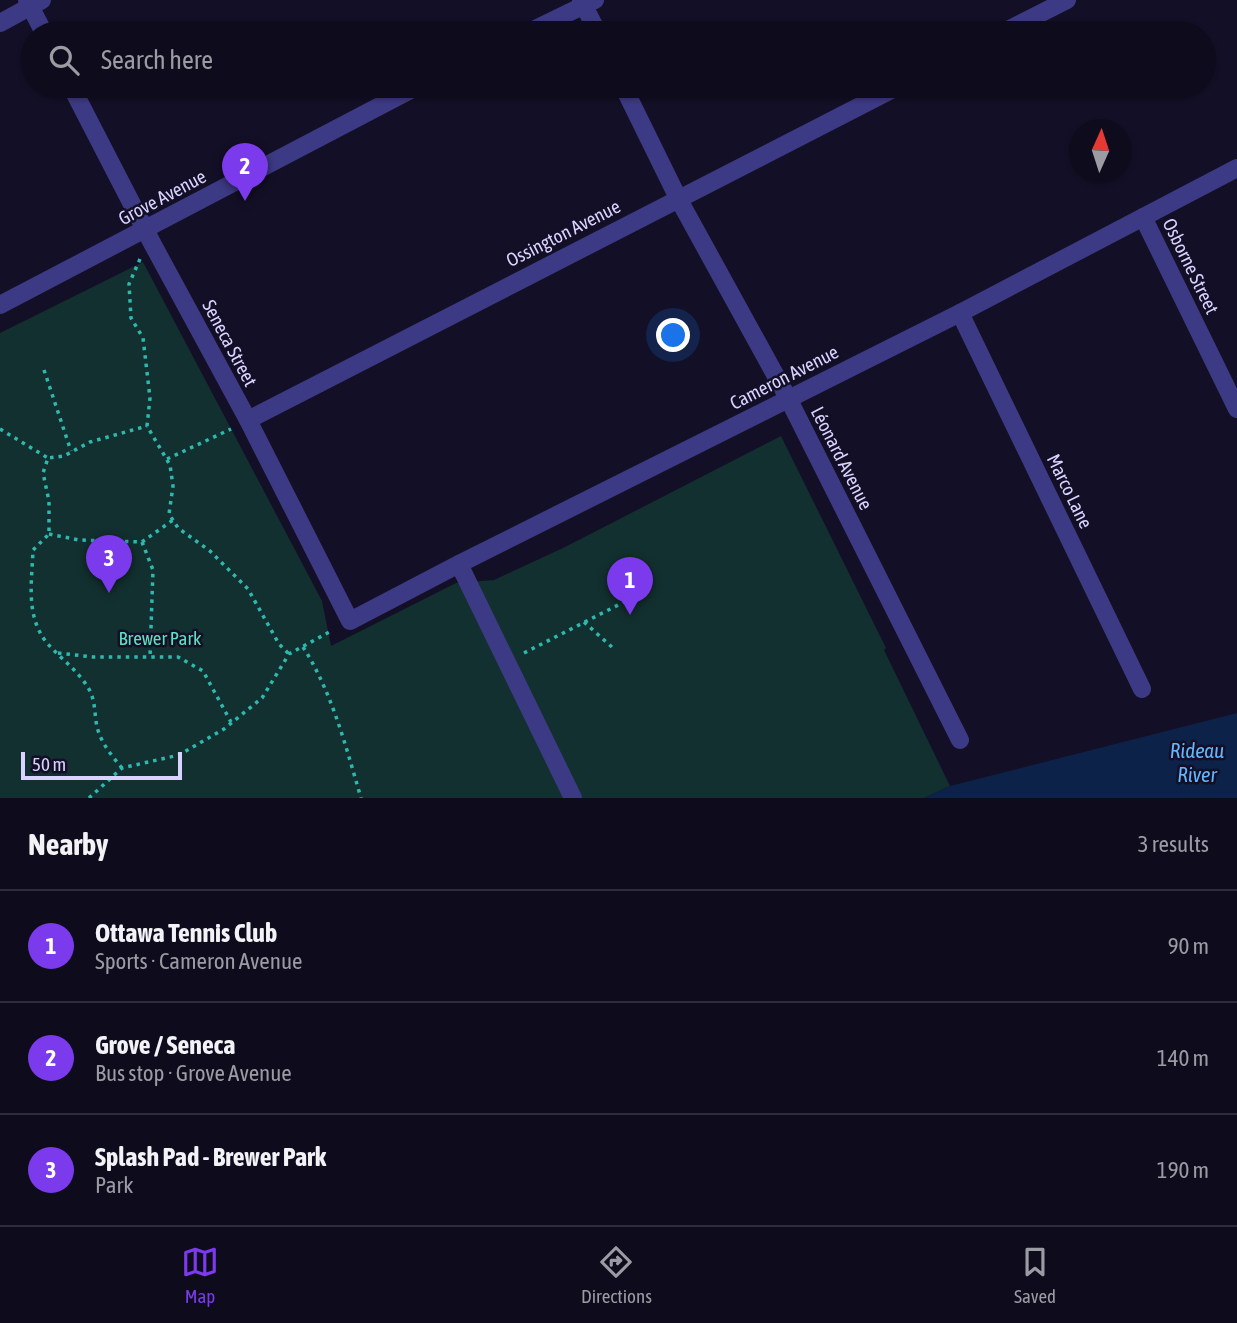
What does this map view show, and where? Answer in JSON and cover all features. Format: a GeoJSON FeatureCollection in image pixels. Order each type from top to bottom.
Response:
{"type":"FeatureCollection","features":[{"type":"Feature","properties":{"kind":"street"},"geometry":{"type":"LineString","coordinates":[[1026,21],[1067,0]]}},
{"type":"Feature","properties":{"kind":"street"},"geometry":{"type":"LineString","coordinates":[[0,23],[33,2],[40,21]]}},
{"type":"Feature","properties":{"kind":"street"},"geometry":{"type":"LineString","coordinates":[[550,21],[587,2],[594,21]]}},
{"type":"Feature","properties":{"kind":"street","name":"Seneca Street"},"geometry":{"type":"LineString","coordinates":[[77,98],[248,420],[350,621]]}},
{"type":"Feature","properties":{"kind":"street","name":"Grove Avenue"},"geometry":{"type":"LineString","coordinates":[[0,305],[395,98]]}},
{"type":"Feature","properties":{"kind":"street","name":"Léonard Avenue"},"geometry":{"type":"LineString","coordinates":[[629,98],[678,198],[788,398],[960,740]]}},
{"type":"Feature","properties":{"kind":"street","name":"Ossington Avenue"},"geometry":{"type":"LineString","coordinates":[[248,420],[875,98]]}},
{"type":"Feature","properties":{"kind":"street","name":"Cameron Avenue"},"geometry":{"type":"LineString","coordinates":[[350,621],[960,313],[1237,168]]}},
{"type":"Feature","properties":{"kind":"street","name":"Osborne Street"},"geometry":{"type":"LineString","coordinates":[[1143,218],[1237,409]]}},
{"type":"Feature","properties":{"kind":"street","name":"Marco Lane"},"geometry":{"type":"LineString","coordinates":[[960,313],[1142,689]]}},
{"type":"Feature","properties":{"kind":"street"},"geometry":{"type":"LineString","coordinates":[[459,564],[573,798]]}},
{"type":"Feature","properties":{"kind":"path"},"geometry":{"type":"LineString","coordinates":[[140,258],[129,284],[131,318],[143,338],[150,398],[146,426],[170,464],[173,486],[169,514],[178,528],[209,551],[248,589],[279,644],[289,654]]}},
{"type":"Feature","properties":{"kind":"path"},"geometry":{"type":"LineString","coordinates":[[44,370],[71,452]]}},
{"type":"Feature","properties":{"kind":"path"},"geometry":{"type":"LineString","coordinates":[[167,459],[248,420]]}},
{"type":"Feature","properties":{"kind":"path"},"geometry":{"type":"LineString","coordinates":[[0,429],[48,458],[64,456],[90,442],[146,426]]}},
{"type":"Feature","properties":{"kind":"path"},"geometry":{"type":"LineString","coordinates":[[48,458],[43,473],[49,501],[49,534],[33,550],[30,602],[44,640],[88,686],[95,704],[97,727],[108,751],[122,768]]}},
{"type":"Feature","properties":{"kind":"path"},"geometry":{"type":"LineString","coordinates":[[49,534],[79,540],[142,542],[173,520]]}},
{"type":"Feature","properties":{"kind":"path"},"geometry":{"type":"LineString","coordinates":[[142,542],[153,570],[150,656]]}},
{"type":"Feature","properties":{"kind":"path"},"geometry":{"type":"LineString","coordinates":[[507,662],[626,601],[634,578]]}},
{"type":"Feature","properties":{"kind":"path"},"geometry":{"type":"LineString","coordinates":[[89,798],[122,768],[179,755],[224,729],[262,698],[289,654],[350,621]]}},
{"type":"Feature","properties":{"kind":"path"},"geometry":{"type":"LineString","coordinates":[[584,622],[613,648]]}},
{"type":"Feature","properties":{"kind":"path"},"geometry":{"type":"LineString","coordinates":[[303,647],[312,661],[338,724],[361,798]]}},
{"type":"Feature","properties":{"kind":"path"},"geometry":{"type":"LineString","coordinates":[[57,653],[93,657],[178,657],[203,671],[231,722]]}},
{"type":"Feature","properties":{"kind":"green space","name":"Brewer Park"},"geometry":{"type":"Polygon","coordinates":[[[143,262],[322,601],[331,646],[456,583],[494,580],[565,547],[781,436],[886,648],[884,650],[950,786],[924,798],[0,798],[0,333],[143,262]]]}},
{"type":"Feature","properties":{"kind":"water","name":"Rideau River"},"geometry":{"type":"Polygon","coordinates":[[[1237,713],[1237,798],[924,798],[950,786],[1237,713]]]}},
{"type":"Feature","properties":{"kind":"place","name":"Grove / Seneca"},"geometry":{"type":"Point","coordinates":[245,201]}},
{"type":"Feature","properties":{"kind":"place","name":"Splash Pad - Brewer Park"},"geometry":{"type":"Point","coordinates":[109,593]}},
{"type":"Feature","properties":{"kind":"place","name":"Ottawa Tennis Club"},"geometry":{"type":"Point","coordinates":[630,615]}}]}
